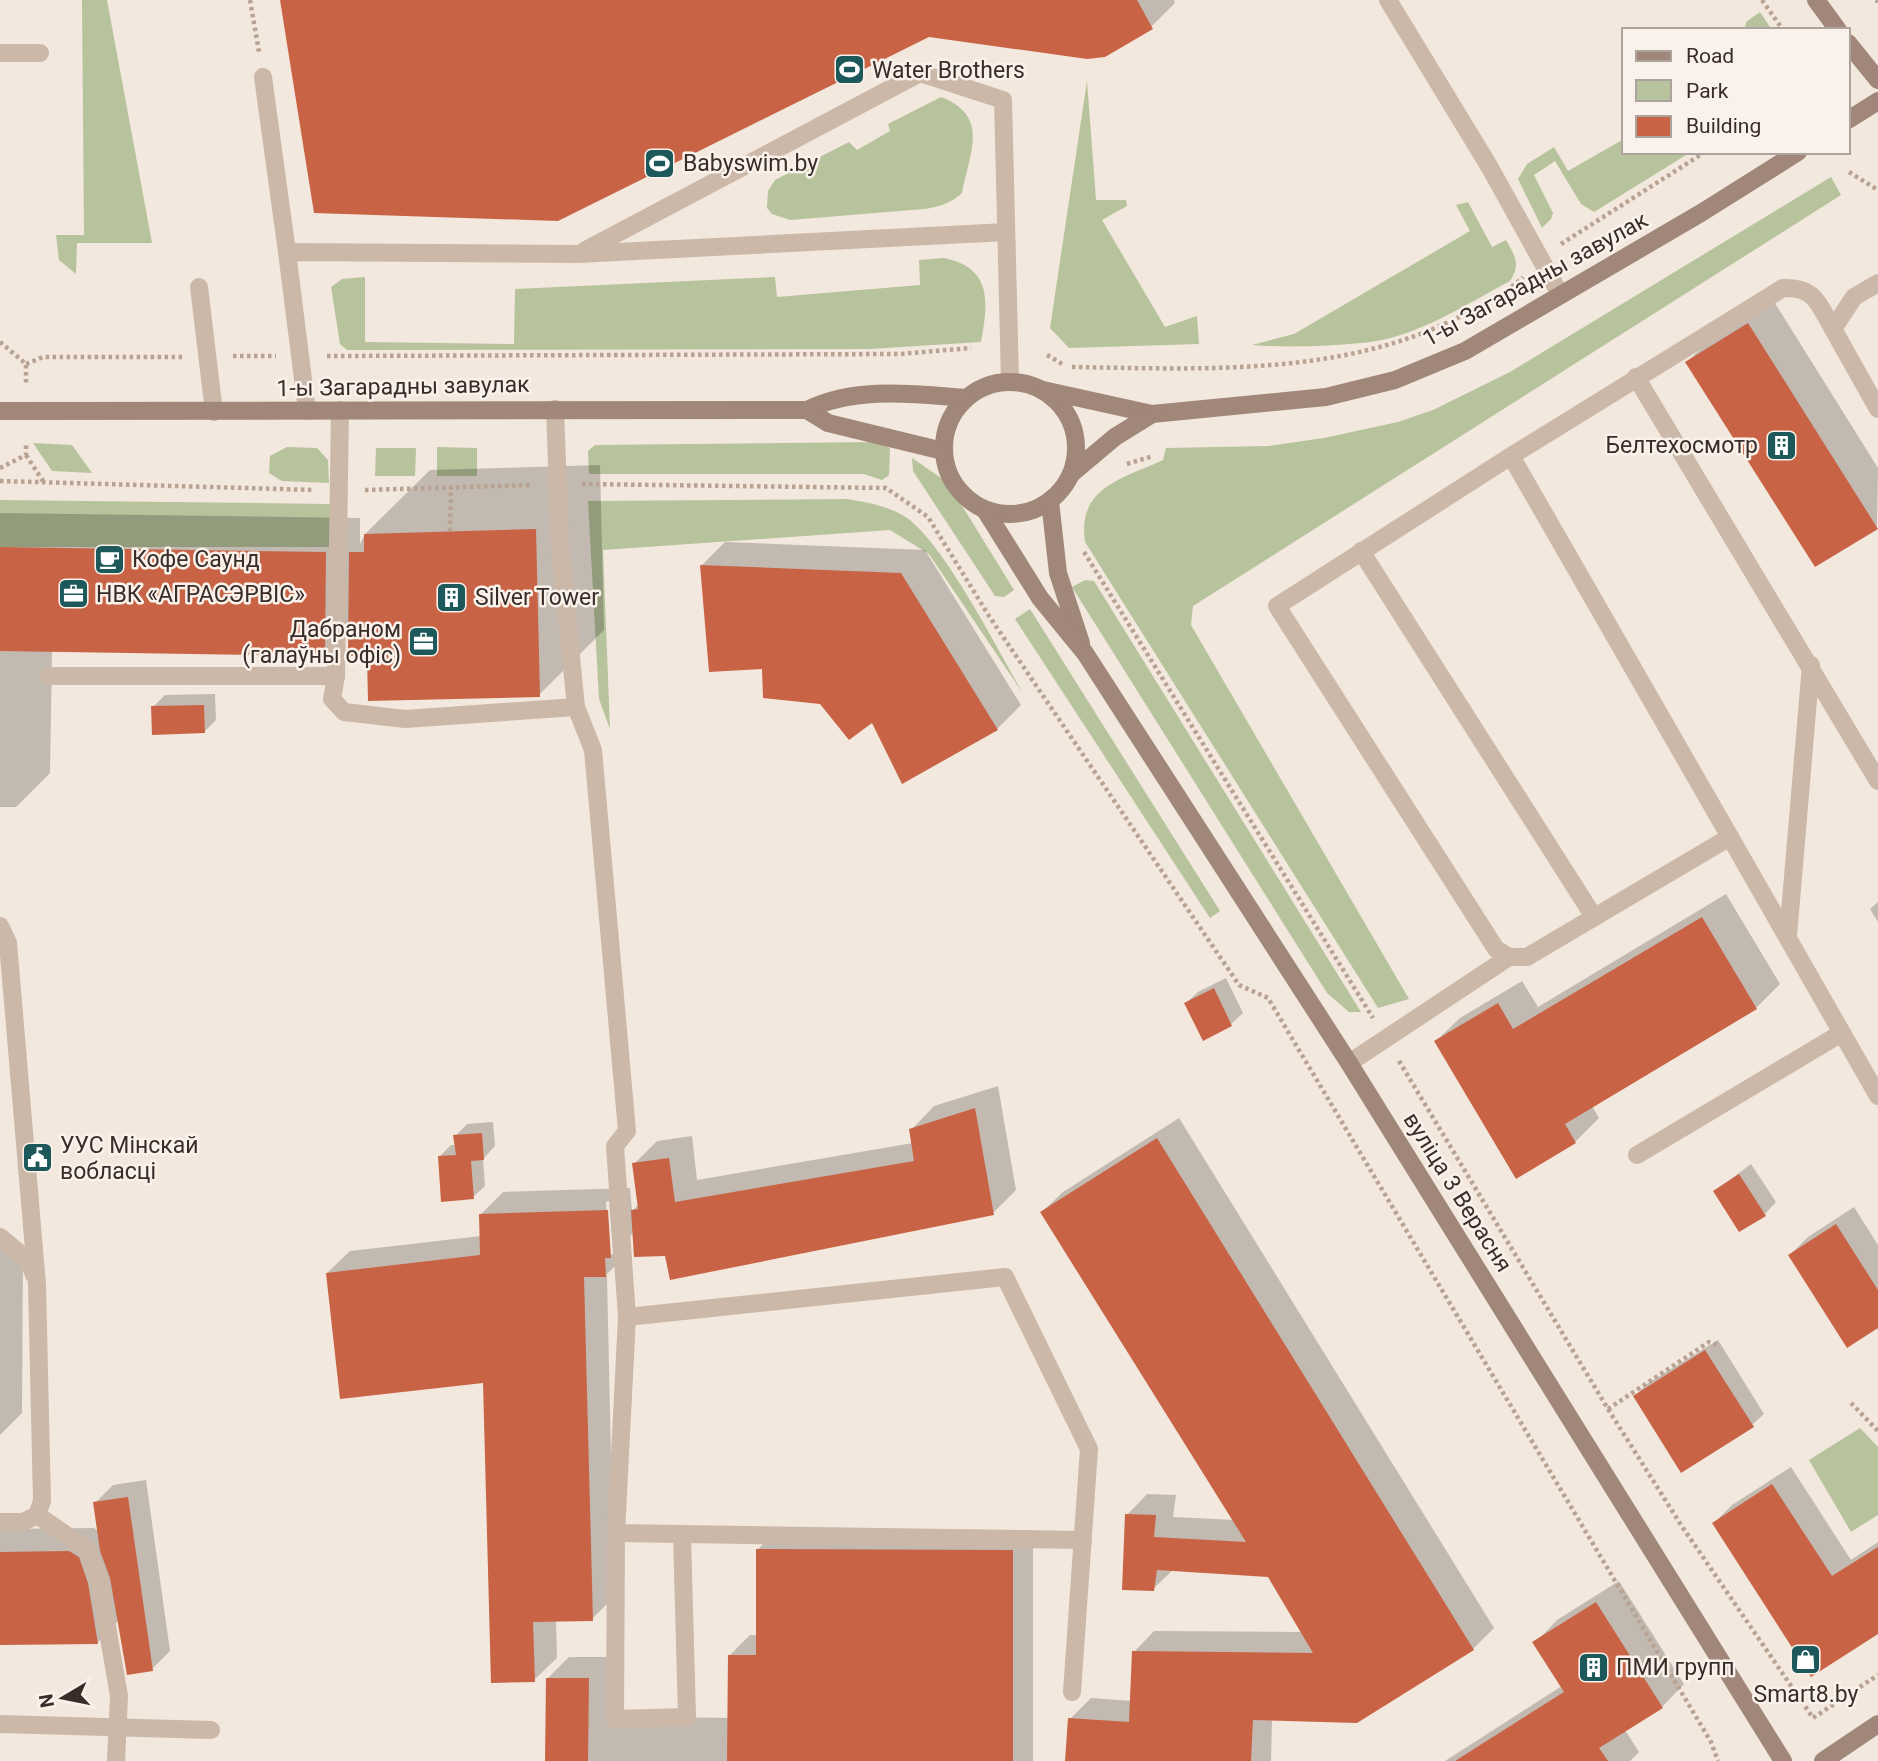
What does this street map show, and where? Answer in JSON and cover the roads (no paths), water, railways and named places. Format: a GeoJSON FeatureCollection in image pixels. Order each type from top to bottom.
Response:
{"type":"FeatureCollection","features":[{"type":"Feature","properties":{"kind":"main road"},"geometry":{"type":"LineString","coordinates":[[1816,0],[1837,28]]}},
{"type":"Feature","properties":{"kind":"main road"},"geometry":{"type":"LineString","coordinates":[[1850,45],[1878,80]]}},
{"type":"Feature","properties":{"kind":"main road"},"geometry":{"type":"LineString","coordinates":[[1850,119],[1878,102]]}},
{"type":"Feature","properties":{"kind":"main road","name":"1-ы Загарадны завулак"},"geometry":{"type":"LineString","coordinates":[[1042,390],[1152,414],[1326,397],[1395,380],[1465,351],[1701,213],[1795,154]]}},
{"type":"Feature","properties":{"kind":"main road"},"geometry":{"type":"LineString","coordinates":[[1010,381],[1042,390],[1056,400],[1073,428],[1075,459],[1071,474],[1050,501],[1018,514],[985,510],[972,503],[951,481],[943,451],[949,422],[966,398],[994,383],[1010,381]]}},
{"type":"Feature","properties":{"kind":"main road","name":"1-ы Загарадны завулак"},"geometry":{"type":"LineString","coordinates":[[0,411],[807,410],[829,399],[901,393],[966,398]]}},
{"type":"Feature","properties":{"kind":"main road"},"geometry":{"type":"LineString","coordinates":[[0,402],[27,413]]}},
{"type":"Feature","properties":{"kind":"main road","name":"1-ы Загарадны завулак"},"geometry":{"type":"LineString","coordinates":[[807,410],[828,423],[943,451]]}},
{"type":"Feature","properties":{"kind":"main road","name":"1-ы Загарадны завулак"},"geometry":{"type":"LineString","coordinates":[[1071,474],[1115,437],[1152,414]]}},
{"type":"Feature","properties":{"kind":"main road","name":"вуліца 3 Верасня"},"geometry":{"type":"LineString","coordinates":[[1050,501],[1058,573],[1085,653]]}},
{"type":"Feature","properties":{"kind":"main road","name":"вуліца 3 Верасня"},"geometry":{"type":"LineString","coordinates":[[985,510],[1040,598],[1085,653],[1349,1063],[1783,1761]]}},
{"type":"Feature","properties":{"kind":"main road"},"geometry":{"type":"LineString","coordinates":[[1823,1761],[1878,1724]]}},
{"type":"Feature","properties":{"kind":"lane"},"geometry":{"type":"LineString","coordinates":[[1388,0],[1489,166],[1560,294]]}},
{"type":"Feature","properties":{"kind":"lane"},"geometry":{"type":"LineString","coordinates":[[0,53],[40,53]]}},
{"type":"Feature","properties":{"kind":"lane"},"geometry":{"type":"LineString","coordinates":[[578,254],[919,73],[1003,100],[1010,381]]}},
{"type":"Feature","properties":{"kind":"lane"},"geometry":{"type":"LineString","coordinates":[[262,77],[307,411]]}},
{"type":"Feature","properties":{"kind":"lane"},"geometry":{"type":"LineString","coordinates":[[287,252],[578,254],[1006,232]]}},
{"type":"Feature","properties":{"kind":"lane"},"geometry":{"type":"LineString","coordinates":[[1833,329],[1854,297],[1878,284]]}},
{"type":"Feature","properties":{"kind":"lane"},"geometry":{"type":"LineString","coordinates":[[199,287],[214,412]]}},
{"type":"Feature","properties":{"kind":"lane"},"geometry":{"type":"LineString","coordinates":[[1730,837],[1527,957],[1509,957],[1496,949],[1277,606],[1636,377],[1783,288],[1800,287],[1813,294],[1878,410]]}},
{"type":"Feature","properties":{"kind":"lane"},"geometry":{"type":"LineString","coordinates":[[1636,377],[1811,665],[1878,781]]}},
{"type":"Feature","properties":{"kind":"lane"},"geometry":{"type":"LineString","coordinates":[[555,409],[560,546],[576,707],[593,750],[627,1131],[615,1146],[627,1317],[616,1533],[615,1719],[687,1717],[682,1535]]}},
{"type":"Feature","properties":{"kind":"lane"},"geometry":{"type":"LineString","coordinates":[[340,410],[336,676],[332,699],[344,712],[405,719],[576,707]]}},
{"type":"Feature","properties":{"kind":"lane"},"geometry":{"type":"LineString","coordinates":[[1511,456],[1788,936],[1840,1034],[1878,1096]]}},
{"type":"Feature","properties":{"kind":"lane"},"geometry":{"type":"LineString","coordinates":[[1361,551],[1594,917]]}},
{"type":"Feature","properties":{"kind":"lane"},"geometry":{"type":"LineString","coordinates":[[1788,936],[1811,665]]}},
{"type":"Feature","properties":{"kind":"lane"},"geometry":{"type":"LineString","coordinates":[[48,676],[336,676]]}},
{"type":"Feature","properties":{"kind":"lane"},"geometry":{"type":"LineString","coordinates":[[0,926],[8,943],[37,1285],[42,1501],[37,1515],[23,1521],[0,1522]]}},
{"type":"Feature","properties":{"kind":"lane"},"geometry":{"type":"LineString","coordinates":[[1349,1063],[1509,957]]}},
{"type":"Feature","properties":{"kind":"lane"},"geometry":{"type":"LineString","coordinates":[[1637,1155],[1840,1034]]}},
{"type":"Feature","properties":{"kind":"lane"},"geometry":{"type":"LineString","coordinates":[[0,1237],[29,1261],[37,1285]]}},
{"type":"Feature","properties":{"kind":"lane"},"geometry":{"type":"LineString","coordinates":[[627,1317],[1005,1277],[1089,1449],[1072,1692]]}},
{"type":"Feature","properties":{"kind":"lane"},"geometry":{"type":"LineString","coordinates":[[37,1515],[88,1550],[99,1580],[119,1696],[116,1761]]}},
{"type":"Feature","properties":{"kind":"lane"},"geometry":{"type":"LineString","coordinates":[[616,1533],[1083,1540]]}},
{"type":"Feature","properties":{"kind":"lane"},"geometry":{"type":"LineString","coordinates":[[0,1724],[211,1730]]}},
{"type":"Feature","properties":{"kind":"place","name":"Water Brothers"},"geometry":{"type":"Point","coordinates":[849,70]}},
{"type":"Feature","properties":{"kind":"place","name":"Babyswim.by"},"geometry":{"type":"Point","coordinates":[660,163]}},
{"type":"Feature","properties":{"kind":"place","name":"Белтехосмотр"},"geometry":{"type":"Point","coordinates":[1781,445]}},
{"type":"Feature","properties":{"kind":"place","name":"Кофе Саунд"},"geometry":{"type":"Point","coordinates":[109,559]}},
{"type":"Feature","properties":{"kind":"place","name":"НВК «АГРАСЭРВIС»"},"geometry":{"type":"Point","coordinates":[73,594]}},
{"type":"Feature","properties":{"kind":"place","name":"Silver Tower"},"geometry":{"type":"Point","coordinates":[452,597]}},
{"type":"Feature","properties":{"kind":"place","name":"Дабраном (галаўны офіс)"},"geometry":{"type":"Point","coordinates":[424,642]}},
{"type":"Feature","properties":{"kind":"place","name":"УУС Мінскай вобласці"},"geometry":{"type":"Point","coordinates":[37,1158]}},
{"type":"Feature","properties":{"kind":"place","name":"Smart8.by"},"geometry":{"type":"Point","coordinates":[1806,1660]}},
{"type":"Feature","properties":{"kind":"place","name":"ПМИ групп"},"geometry":{"type":"Point","coordinates":[1593,1667]}}]}
